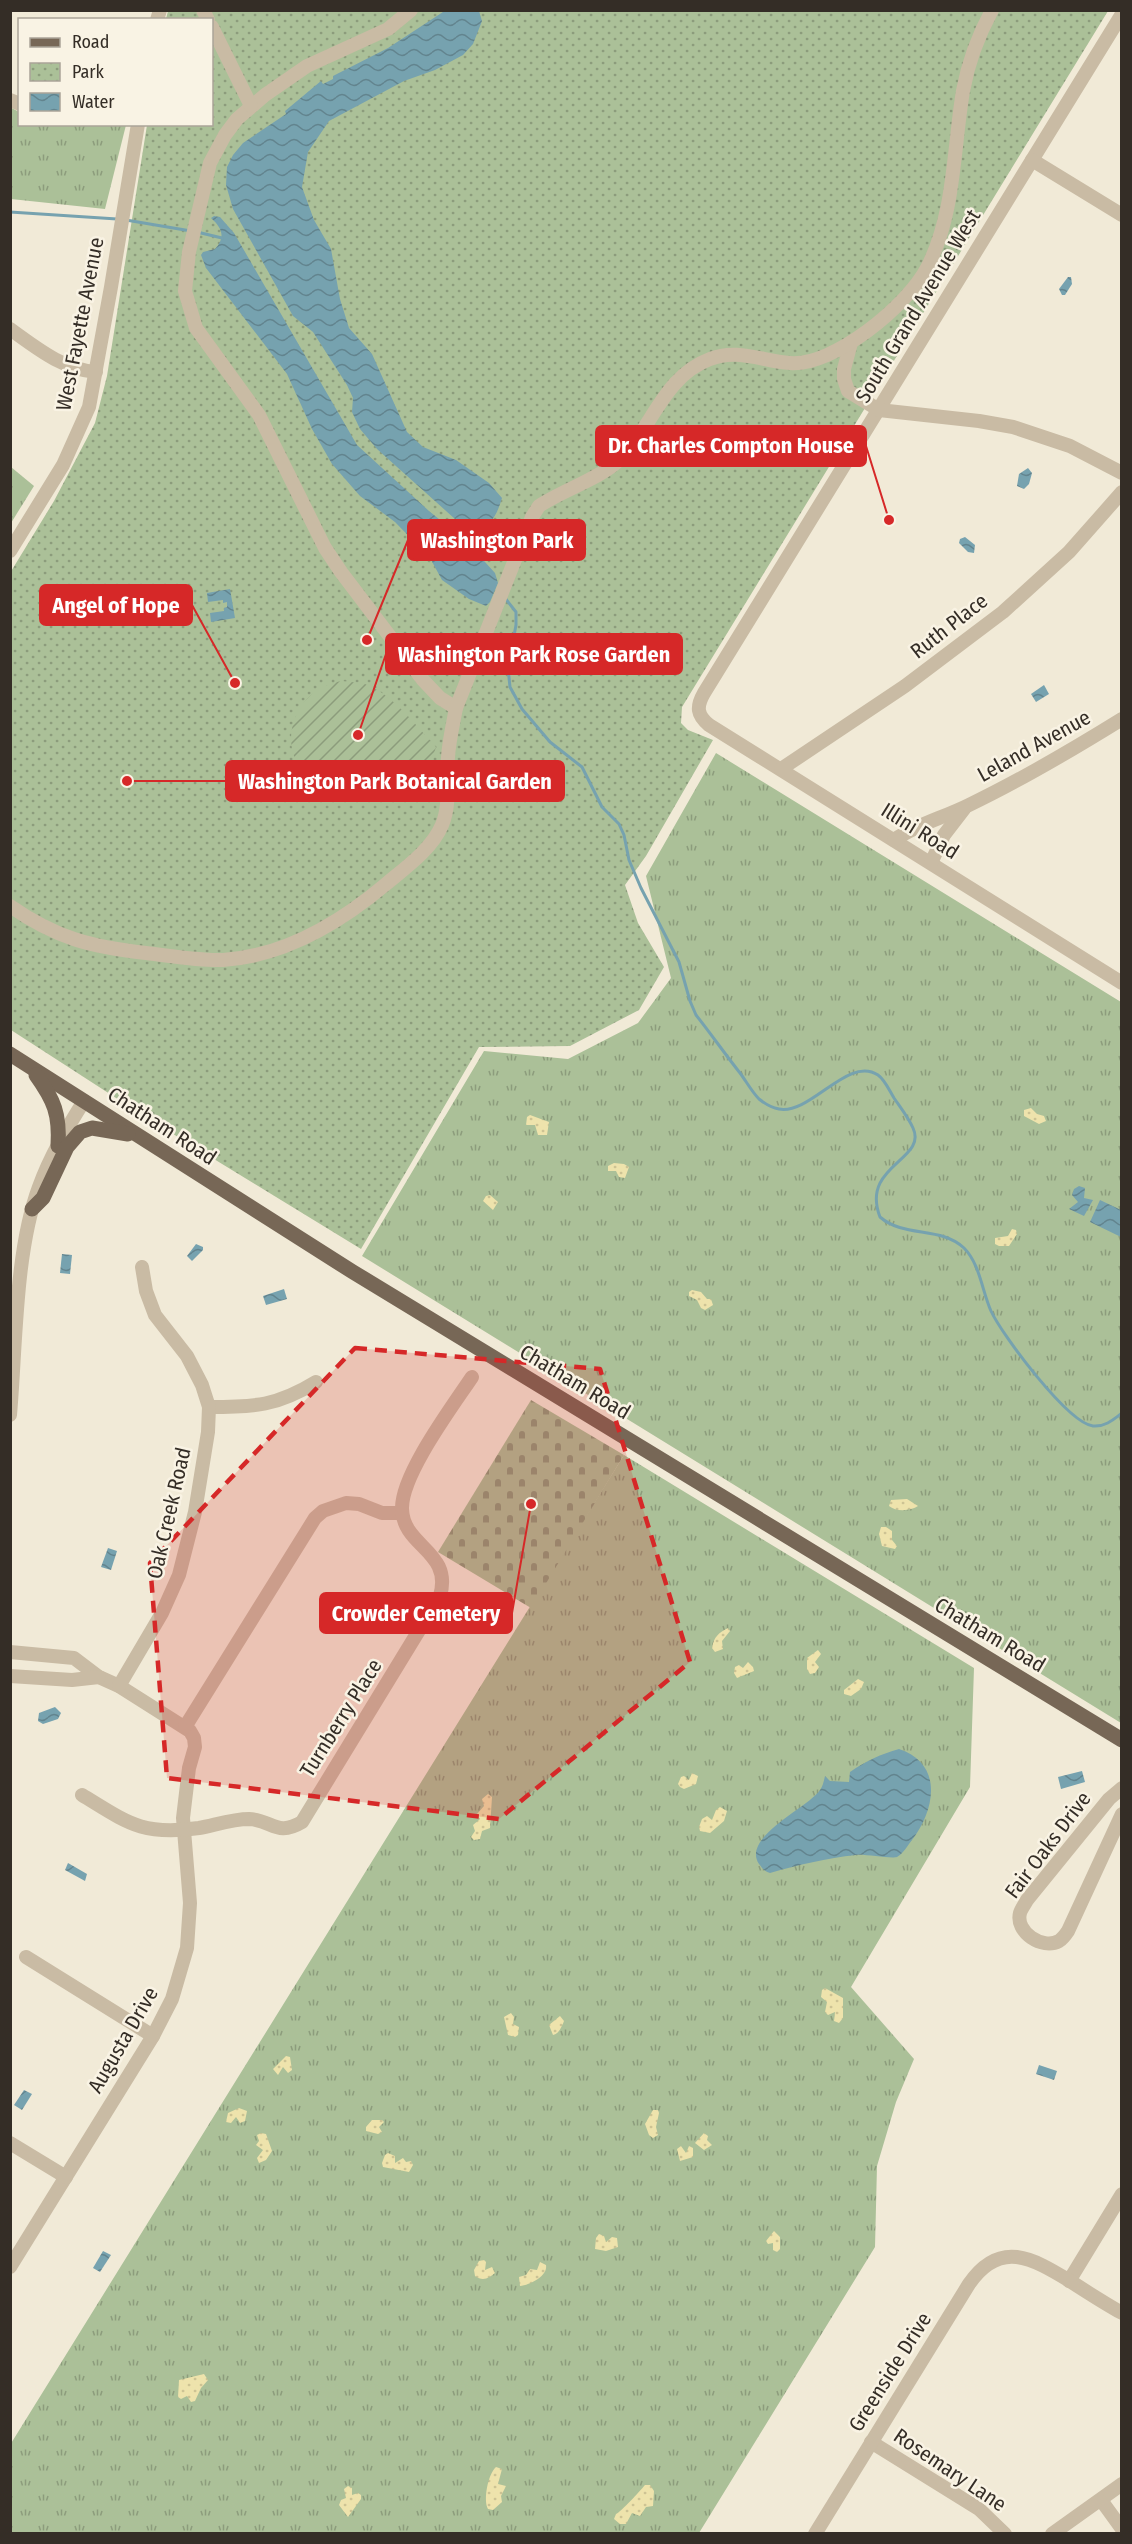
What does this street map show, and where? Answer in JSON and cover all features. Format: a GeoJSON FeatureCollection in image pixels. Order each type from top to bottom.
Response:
{"type":"FeatureCollection","features":[{"type":"Feature","properties":{"kind":"main road","name":"Chatham Road"},"geometry":{"type":"LineString","coordinates":[[10,1054],[353,1272],[1122,1740]]}},
{"type":"Feature","properties":{"kind":"main road"},"geometry":{"type":"LineString","coordinates":[[31,1067],[54,1102],[59,1129],[58,1146]]}},
{"type":"Feature","properties":{"kind":"main road"},"geometry":{"type":"LineString","coordinates":[[32,1209],[43,1198],[67,1147],[80,1132],[92,1128],[107,1129],[139,1136]]}},
{"type":"Feature","properties":{"kind":"street"},"geometry":{"type":"LineString","coordinates":[[411,10],[388,28],[307,66],[251,106],[225,135],[214,154],[192,240],[185,291],[196,328],[259,415],[326,548],[341,572],[423,680],[440,698],[456,708]]}},
{"type":"Feature","properties":{"kind":"street"},"geometry":{"type":"LineString","coordinates":[[10,906],[54,933],[78,941],[135,952],[222,960],[254,955],[290,944],[338,920],[406,866],[436,836],[443,824],[447,803],[448,757],[456,708],[532,517],[539,506],[615,464],[632,447],[666,392],[693,367],[711,358],[738,354],[785,363],[803,363],[829,356],[851,343],[906,296],[927,267],[948,201],[956,158],[963,90],[971,59],[992,10]]}},
{"type":"Feature","properties":{"kind":"street","name":"South Grand Avenue West"},"geometry":{"type":"LineString","coordinates":[[698,713],[698,706],[704,693],[1122,14]]}},
{"type":"Feature","properties":{"kind":"street"},"geometry":{"type":"LineString","coordinates":[[213,29],[251,106]]}},
{"type":"Feature","properties":{"kind":"street","name":"West Fayette Avenue"},"geometry":{"type":"LineString","coordinates":[[10,551],[63,465],[81,429],[89,406],[138,126]]}},
{"type":"Feature","properties":{"kind":"street"},"geometry":{"type":"LineString","coordinates":[[1032,160],[1122,215]]}},
{"type":"Feature","properties":{"kind":"street"},"geometry":{"type":"LineString","coordinates":[[10,329],[57,362],[78,370],[96,372]]}},
{"type":"Feature","properties":{"kind":"street"},"geometry":{"type":"LineString","coordinates":[[851,343],[843,379],[848,391],[879,410],[1013,427],[1070,446],[1122,473]]}},
{"type":"Feature","properties":{"kind":"street","name":"Ruth Place"},"geometry":{"type":"LineString","coordinates":[[781,769],[905,686],[1003,612],[1069,552],[1122,492]]}},
{"type":"Feature","properties":{"kind":"street","name":"Illini Road"},"geometry":{"type":"LineString","coordinates":[[698,713],[709,725],[1122,983]]}},
{"type":"Feature","properties":{"kind":"street","name":"Leland Avenue"},"geometry":{"type":"LineString","coordinates":[[894,840],[910,828],[966,807],[1040,769],[1122,719]]}},
{"type":"Feature","properties":{"kind":"street"},"geometry":{"type":"LineString","coordinates":[[931,862],[944,835],[966,807]]}},
{"type":"Feature","properties":{"kind":"street"},"geometry":{"type":"LineString","coordinates":[[10,1415],[14,1321],[32,1209],[39,1187],[58,1146],[84,1101]]}},
{"type":"Feature","properties":{"kind":"street","name":"Oak Creek Road"},"geometry":{"type":"LineString","coordinates":[[119,1686],[162,1613],[179,1575],[196,1503],[208,1432],[209,1407],[195,1369],[155,1315],[146,1291],[142,1267]]}},
{"type":"Feature","properties":{"kind":"street"},"geometry":{"type":"LineString","coordinates":[[10,1652],[74,1658],[99,1677],[119,1686],[185,1727],[315,1518],[323,1511],[346,1503],[359,1504],[382,1513],[402,1513],[406,1485],[410,1476],[471,1377]]}},
{"type":"Feature","properties":{"kind":"street"},"geometry":{"type":"LineString","coordinates":[[209,1407],[253,1407],[276,1402],[296,1395],[316,1382]]}},
{"type":"Feature","properties":{"kind":"street","name":"Turnberry Place"},"geometry":{"type":"LineString","coordinates":[[183,1830],[250,1819],[287,1829],[302,1822],[308,1814],[440,1596],[441,1569],[433,1557],[408,1531],[402,1513]]}},
{"type":"Feature","properties":{"kind":"street"},"geometry":{"type":"LineString","coordinates":[[10,1676],[72,1680],[99,1677]]}},
{"type":"Feature","properties":{"kind":"street","name":"Augusta Drive"},"geometry":{"type":"LineString","coordinates":[[10,2267],[153,2036],[172,1999],[187,1948],[190,1903],[183,1830],[184,1800],[195,1747],[194,1738],[185,1727]]}},
{"type":"Feature","properties":{"kind":"street","name":"Fair Oaks Drive"},"geometry":{"type":"LineString","coordinates":[[1122,1788],[1109,1799],[1027,1900],[1020,1913],[1020,1923],[1030,1937],[1048,1944],[1060,1941],[1068,1931],[1122,1814]]}},
{"type":"Feature","properties":{"kind":"street"},"geometry":{"type":"LineString","coordinates":[[82,1795],[129,1824],[146,1829],[183,1830]]}},
{"type":"Feature","properties":{"kind":"street"},"geometry":{"type":"LineString","coordinates":[[27,1957],[153,2036]]}},
{"type":"Feature","properties":{"kind":"street"},"geometry":{"type":"LineString","coordinates":[[10,2143],[66,2176]]}},
{"type":"Feature","properties":{"kind":"street"},"geometry":{"type":"LineString","coordinates":[[1122,2194],[1069,2281],[1122,2313]]}},
{"type":"Feature","properties":{"kind":"street","name":"Greenside Drive"},"geometry":{"type":"LineString","coordinates":[[816,2534],[975,2275],[990,2262],[1008,2256],[1018,2256],[1032,2259],[1069,2281]]}},
{"type":"Feature","properties":{"kind":"street","name":"Rosemary Lane"},"geometry":{"type":"LineString","coordinates":[[872,2442],[979,2509],[1005,2534]]}},
{"type":"Feature","properties":{"kind":"street"},"geometry":{"type":"LineString","coordinates":[[1052,2534],[1122,2484]]}},
{"type":"Feature","properties":{"kind":"street"},"geometry":{"type":"LineString","coordinates":[[1101,2500],[1122,2529]]}},
{"type":"Feature","properties":{"kind":"highlighted area"},"geometry":{"type":"Polygon","coordinates":[[[355,1348],[600,1369],[690,1662],[499,1819],[167,1778],[150,1563],[355,1348]]]}},
{"type":"Feature","properties":{"kind":"green space"},"geometry":{"type":"Polygon","coordinates":[[[168,11],[1108,11],[682,707],[681,723],[688,730],[713,740],[646,856],[625,885],[638,923],[664,967],[639,1010],[570,1046],[479,1047],[361,1249],[147,1118],[11,1030],[10,573],[54,501],[95,423],[107,376],[147,126],[213,126],[213,18],[166,18],[168,11]]]}},
{"type":"Feature","properties":{"kind":"green space"},"geometry":{"type":"Polygon","coordinates":[[[10,107],[18,111],[18,126],[126,126],[105,209],[11,199],[10,107]]]}},
{"type":"Feature","properties":{"kind":"green space"},"geometry":{"type":"Polygon","coordinates":[[[11,467],[34,486],[11,523],[11,467]]]}},
{"type":"Feature","properties":{"kind":"green space"},"geometry":{"type":"Polygon","coordinates":[[[341,681],[365,684],[376,689],[395,703],[436,747],[426,778],[377,788],[352,790],[327,786],[309,777],[298,764],[292,748],[292,731],[297,715],[307,700],[321,688],[341,681]]]}},
{"type":"Feature","properties":{"kind":"green space"},"geometry":{"type":"Polygon","coordinates":[[[716,753],[1121,1002],[1121,1723],[362,1256],[484,1051],[568,1059],[638,1023],[671,978],[646,876],[716,753]]]}},
{"type":"Feature","properties":{"kind":"green space"},"geometry":{"type":"Polygon","coordinates":[[[531,1400],[624,1455],[531,1608],[438,1552],[531,1400]]]}},
{"type":"Feature","properties":{"kind":"green space"},"geometry":{"type":"Polygon","coordinates":[[[624,1455],[974,1668],[970,1787],[851,1987],[914,2059],[896,2102],[877,2166],[875,2247],[699,2533],[11,2533],[10,2445],[624,1455]]]}},
{"type":"Feature","properties":{"kind":"sand"},"geometry":{"type":"Polygon","coordinates":[[[1031,1108],[1037,1114],[1044,1116],[1046,1121],[1039,1124],[1024,1116],[1024,1110],[1031,1108]]]}},
{"type":"Feature","properties":{"kind":"sand"},"geometry":{"type":"Polygon","coordinates":[[[530,1115],[549,1122],[547,1135],[538,1135],[535,1125],[526,1125],[527,1117],[530,1115]]]}},
{"type":"Feature","properties":{"kind":"sand"},"geometry":{"type":"Polygon","coordinates":[[[614,1163],[629,1167],[625,1178],[619,1177],[616,1171],[608,1171],[608,1166],[614,1163]]]}},
{"type":"Feature","properties":{"kind":"sand"},"geometry":{"type":"Polygon","coordinates":[[[490,1195],[498,1202],[493,1210],[483,1201],[486,1196],[490,1195]]]}},
{"type":"Feature","properties":{"kind":"sand"},"geometry":{"type":"Polygon","coordinates":[[[1012,1229],[1016,1230],[1017,1234],[1009,1246],[995,1244],[995,1238],[1008,1236],[1012,1229]]]}},
{"type":"Feature","properties":{"kind":"sand"},"geometry":{"type":"Polygon","coordinates":[[[692,1290],[701,1292],[707,1299],[711,1299],[713,1305],[705,1310],[701,1308],[697,1300],[689,1296],[692,1290]]]}},
{"type":"Feature","properties":{"kind":"sand"},"geometry":{"type":"Polygon","coordinates":[[[907,1499],[918,1506],[904,1510],[889,1506],[891,1500],[907,1499]]]}},
{"type":"Feature","properties":{"kind":"sand"},"geometry":{"type":"Polygon","coordinates":[[[881,1527],[892,1531],[892,1540],[897,1546],[895,1549],[882,1546],[879,1534],[881,1527]]]}},
{"type":"Feature","properties":{"kind":"sand"},"geometry":{"type":"Polygon","coordinates":[[[728,1628],[730,1631],[722,1641],[723,1649],[715,1652],[712,1648],[716,1638],[728,1628]]]}},
{"type":"Feature","properties":{"kind":"sand"},"geometry":{"type":"Polygon","coordinates":[[[818,1650],[821,1654],[815,1662],[819,1667],[815,1673],[810,1674],[807,1669],[807,1658],[818,1650]]]}},
{"type":"Feature","properties":{"kind":"sand"},"geometry":{"type":"Polygon","coordinates":[[[748,1662],[754,1671],[737,1678],[734,1673],[735,1667],[739,1665],[743,1668],[748,1662]]]}},
{"type":"Feature","properties":{"kind":"sand"},"geometry":{"type":"Polygon","coordinates":[[[858,1679],[864,1682],[861,1689],[851,1696],[844,1694],[844,1690],[858,1679]]]}},
{"type":"Feature","properties":{"kind":"sand"},"geometry":{"type":"Polygon","coordinates":[[[692,1773],[698,1776],[696,1784],[684,1789],[680,1787],[678,1784],[681,1777],[684,1776],[689,1780],[692,1773]]]}},
{"type":"Feature","properties":{"kind":"sand"},"geometry":{"type":"Polygon","coordinates":[[[488,1794],[492,1797],[490,1828],[482,1831],[480,1839],[474,1840],[471,1837],[475,1831],[473,1825],[480,1819],[477,1814],[484,1806],[482,1799],[488,1794]]]}},
{"type":"Feature","properties":{"kind":"sand"},"geometry":{"type":"Polygon","coordinates":[[[720,1807],[727,1811],[724,1821],[710,1833],[700,1831],[702,1819],[707,1816],[712,1820],[716,1810],[720,1807]]]}},
{"type":"Feature","properties":{"kind":"sand"},"geometry":{"type":"Polygon","coordinates":[[[825,1988],[843,1998],[843,2018],[839,2023],[834,2021],[835,2012],[828,2015],[825,2012],[827,2002],[821,1997],[822,1990],[825,1988]]]}},
{"type":"Feature","properties":{"kind":"sand"},"geometry":{"type":"Polygon","coordinates":[[[511,2013],[514,2017],[513,2024],[519,2027],[518,2035],[515,2037],[508,2035],[504,2017],[511,2013]]]}},
{"type":"Feature","properties":{"kind":"sand"},"geometry":{"type":"Polygon","coordinates":[[[560,2016],[564,2021],[559,2031],[553,2035],[549,2025],[560,2016]]]}},
{"type":"Feature","properties":{"kind":"sand"},"geometry":{"type":"Polygon","coordinates":[[[286,2056],[290,2057],[292,2070],[288,2073],[283,2067],[278,2075],[273,2069],[286,2056]]]}},
{"type":"Feature","properties":{"kind":"sand"},"geometry":{"type":"Polygon","coordinates":[[[239,2108],[247,2111],[245,2121],[240,2123],[236,2117],[231,2123],[226,2122],[228,2113],[239,2108]]]}},
{"type":"Feature","properties":{"kind":"sand"},"geometry":{"type":"Polygon","coordinates":[[[653,2110],[658,2110],[659,2113],[656,2127],[658,2135],[653,2138],[649,2135],[645,2124],[653,2110]]]}},
{"type":"Feature","properties":{"kind":"sand"},"geometry":{"type":"Polygon","coordinates":[[[372,2120],[384,2122],[379,2127],[382,2132],[378,2134],[366,2131],[366,2127],[372,2120]]]}},
{"type":"Feature","properties":{"kind":"sand"},"geometry":{"type":"Polygon","coordinates":[[[704,2133],[712,2145],[704,2150],[695,2143],[704,2133]]]}},
{"type":"Feature","properties":{"kind":"sand"},"geometry":{"type":"Polygon","coordinates":[[[266,2134],[272,2151],[266,2160],[259,2163],[257,2158],[263,2150],[256,2145],[259,2141],[257,2135],[266,2134]]]}},
{"type":"Feature","properties":{"kind":"sand"},"geometry":{"type":"Polygon","coordinates":[[[681,2146],[686,2153],[689,2146],[693,2148],[693,2157],[680,2161],[677,2149],[681,2146]]]}},
{"type":"Feature","properties":{"kind":"sand"},"geometry":{"type":"Polygon","coordinates":[[[388,2153],[395,2156],[395,2163],[403,2158],[406,2162],[411,2161],[413,2165],[409,2172],[383,2167],[382,2163],[388,2153]]]}},
{"type":"Feature","properties":{"kind":"sand"},"geometry":{"type":"Polygon","coordinates":[[[774,2231],[780,2237],[780,2249],[777,2252],[773,2250],[773,2243],[768,2244],[766,2241],[774,2231]]]}},
{"type":"Feature","properties":{"kind":"sand"},"geometry":{"type":"Polygon","coordinates":[[[599,2234],[604,2236],[606,2242],[612,2237],[617,2238],[618,2247],[606,2251],[595,2249],[596,2238],[599,2234]]]}},
{"type":"Feature","properties":{"kind":"sand"},"geometry":{"type":"Polygon","coordinates":[[[484,2260],[485,2270],[492,2267],[495,2273],[488,2278],[481,2279],[475,2276],[474,2270],[479,2261],[484,2260]]]}},
{"type":"Feature","properties":{"kind":"sand"},"geometry":{"type":"Polygon","coordinates":[[[540,2262],[546,2265],[544,2273],[533,2282],[520,2286],[519,2277],[526,2275],[530,2269],[537,2270],[540,2262]]]}},
{"type":"Feature","properties":{"kind":"sand"},"geometry":{"type":"Polygon","coordinates":[[[204,2374],[208,2380],[195,2401],[191,2402],[187,2396],[181,2399],[178,2397],[179,2380],[204,2374]]]}},
{"type":"Feature","properties":{"kind":"sand"},"geometry":{"type":"Polygon","coordinates":[[[496,2467],[502,2469],[498,2484],[506,2486],[501,2496],[502,2502],[493,2510],[488,2509],[486,2494],[491,2475],[496,2467]]]}},
{"type":"Feature","properties":{"kind":"sand"},"geometry":{"type":"Polygon","coordinates":[[[645,2485],[650,2485],[654,2491],[653,2506],[646,2507],[640,2516],[632,2513],[626,2524],[620,2524],[614,2519],[616,2514],[645,2485]]]}},
{"type":"Feature","properties":{"kind":"sand"},"geometry":{"type":"Polygon","coordinates":[[[348,2486],[352,2488],[352,2495],[358,2493],[361,2499],[348,2517],[339,2505],[341,2500],[346,2498],[344,2489],[348,2486]]]}},
{"type":"Feature","properties":{"kind":"water"},"geometry":{"type":"Polygon","coordinates":[[[446,10],[479,11],[482,21],[473,44],[463,55],[435,70],[404,81],[329,121],[308,152],[302,187],[314,220],[331,249],[340,299],[349,328],[372,354],[407,432],[423,447],[456,460],[489,483],[502,498],[493,519],[474,533],[465,528],[377,449],[360,429],[352,412],[353,398],[347,385],[313,332],[293,316],[233,209],[226,185],[227,167],[243,143],[286,114],[285,111],[321,81],[323,84],[333,79],[333,76],[388,48],[446,10]]]}},
{"type":"Feature","properties":{"kind":"water"},"geometry":{"type":"Polygon","coordinates":[[[220,217],[234,233],[357,445],[429,511],[465,540],[495,573],[498,583],[486,606],[469,599],[442,580],[430,558],[395,522],[360,496],[332,464],[312,429],[287,374],[206,268],[201,255],[203,252],[215,249],[221,240],[220,229],[211,218],[220,217]]]}},
{"type":"Feature","properties":{"kind":"water"},"geometry":{"type":"Polygon","coordinates":[[[1068,277],[1071,277],[1072,284],[1065,295],[1062,295],[1059,289],[1068,277]]]}},
{"type":"Feature","properties":{"kind":"water"},"geometry":{"type":"Polygon","coordinates":[[[1028,468],[1032,473],[1029,484],[1024,489],[1017,486],[1019,474],[1028,468]]]}},
{"type":"Feature","properties":{"kind":"water"},"geometry":{"type":"Polygon","coordinates":[[[965,537],[975,545],[974,553],[968,552],[959,543],[960,539],[965,537]]]}},
{"type":"Feature","properties":{"kind":"water"},"geometry":{"type":"Polygon","coordinates":[[[230,589],[235,618],[211,622],[210,613],[224,611],[227,602],[223,603],[223,600],[208,602],[207,593],[230,589]]]}},
{"type":"Feature","properties":{"kind":"water"},"geometry":{"type":"Polygon","coordinates":[[[1044,685],[1049,694],[1036,702],[1031,694],[1044,685]]]}},
{"type":"Feature","properties":{"kind":"water"},"geometry":{"type":"Polygon","coordinates":[[[1079,1186],[1085,1188],[1084,1198],[1093,1200],[1084,1216],[1069,1209],[1078,1202],[1072,1195],[1074,1189],[1079,1186]]]}},
{"type":"Feature","properties":{"kind":"water"},"geometry":{"type":"Polygon","coordinates":[[[1100,1200],[1121,1210],[1121,1237],[1090,1222],[1100,1200]]]}},
{"type":"Feature","properties":{"kind":"water"},"geometry":{"type":"Polygon","coordinates":[[[196,1244],[203,1247],[203,1250],[192,1261],[187,1256],[196,1244]]]}},
{"type":"Feature","properties":{"kind":"water"},"geometry":{"type":"Polygon","coordinates":[[[62,1254],[72,1255],[70,1274],[60,1273],[62,1254]]]}},
{"type":"Feature","properties":{"kind":"water"},"geometry":{"type":"Polygon","coordinates":[[[284,1289],[287,1299],[266,1305],[263,1296],[284,1289]]]}},
{"type":"Feature","properties":{"kind":"water"},"geometry":{"type":"Polygon","coordinates":[[[108,1548],[117,1551],[111,1570],[101,1567],[108,1548]]]}},
{"type":"Feature","properties":{"kind":"water"},"geometry":{"type":"Polygon","coordinates":[[[55,1707],[61,1713],[58,1719],[43,1724],[38,1721],[39,1713],[55,1707]]]}},
{"type":"Feature","properties":{"kind":"water"},"geometry":{"type":"Polygon","coordinates":[[[899,1749],[913,1756],[923,1765],[929,1776],[931,1789],[930,1802],[920,1828],[901,1854],[897,1857],[845,1856],[770,1873],[763,1869],[756,1854],[759,1844],[767,1833],[813,1797],[821,1788],[825,1776],[830,1781],[849,1782],[850,1772],[856,1768],[874,1758],[899,1749]]]}},
{"type":"Feature","properties":{"kind":"water"},"geometry":{"type":"Polygon","coordinates":[[[1082,1771],[1085,1782],[1061,1789],[1058,1777],[1082,1771]]]}},
{"type":"Feature","properties":{"kind":"water"},"geometry":{"type":"Polygon","coordinates":[[[68,1863],[87,1874],[85,1881],[65,1870],[68,1863]]]}},
{"type":"Feature","properties":{"kind":"water"},"geometry":{"type":"Polygon","coordinates":[[[1039,2065],[1057,2071],[1054,2080],[1036,2074],[1039,2065]]]}},
{"type":"Feature","properties":{"kind":"water"},"geometry":{"type":"Polygon","coordinates":[[[24,2090],[32,2094],[22,2110],[14,2105],[24,2090]]]}},
{"type":"Feature","properties":{"kind":"water"},"geometry":{"type":"Polygon","coordinates":[[[103,2251],[111,2255],[100,2272],[93,2268],[103,2251]]]}},
{"type":"Feature","properties":{"kind":"waterway"},"geometry":{"type":"LineString","coordinates":[[10,212],[117,219]]}},
{"type":"Feature","properties":{"kind":"waterway"},"geometry":{"type":"LineString","coordinates":[[126,220],[191,231]]}},
{"type":"Feature","properties":{"kind":"waterway"},"geometry":{"type":"LineString","coordinates":[[197,232],[222,238]]}},
{"type":"Feature","properties":{"kind":"waterway"},"geometry":{"type":"LineString","coordinates":[[505,598],[516,612],[516,625],[508,668],[510,687],[522,709],[550,742],[582,767],[602,807],[619,824],[624,835],[629,860],[679,962],[696,1015],[754,1093],[761,1101],[774,1108],[791,1108],[804,1103],[854,1073],[866,1071],[878,1075],[909,1120],[915,1139],[911,1148],[886,1174],[879,1186],[876,1200],[880,1217],[900,1228],[945,1237],[964,1248],[974,1262],[991,1311],[1008,1339],[1068,1410],[1093,1426],[1105,1424],[1122,1413]]}},
{"type":"Feature","properties":{"kind":"place","name":"Dr. Charles Compton House"},"geometry":{"type":"Point","coordinates":[889,520]}},
{"type":"Feature","properties":{"kind":"place","name":"Washington Park"},"geometry":{"type":"Point","coordinates":[367,640]}},
{"type":"Feature","properties":{"kind":"place","name":"Angel of Hope"},"geometry":{"type":"Point","coordinates":[235,683]}},
{"type":"Feature","properties":{"kind":"place","name":"Washington Park Rose Garden"},"geometry":{"type":"Point","coordinates":[358,735]}},
{"type":"Feature","properties":{"kind":"place","name":"Washington Park Botanical Garden"},"geometry":{"type":"Point","coordinates":[127,781]}},
{"type":"Feature","properties":{"kind":"place","name":"Crowder Cemetery"},"geometry":{"type":"Point","coordinates":[531,1504]}}]}
